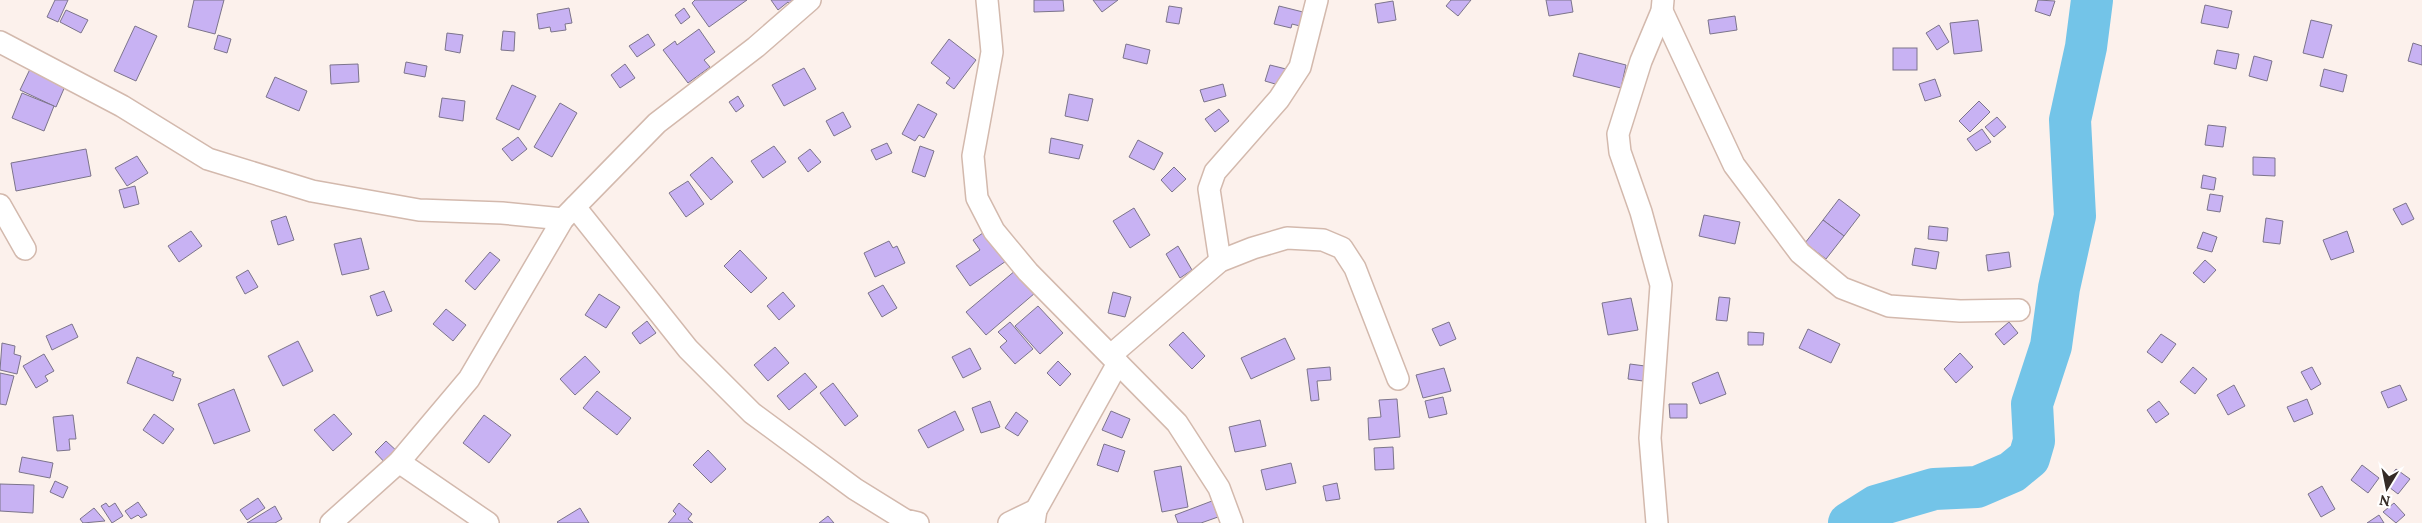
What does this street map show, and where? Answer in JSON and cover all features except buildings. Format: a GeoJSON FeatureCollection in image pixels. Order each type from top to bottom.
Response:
{"type":"FeatureCollection","features":[{"type":"Feature","properties":{"kind":"street"},"geometry":{"type":"LineString","coordinates":[[331,523],[399,462],[469,379],[569,213],[657,124],[756,47],[810,0]]}},
{"type":"Feature","properties":{"kind":"street"},"geometry":{"type":"LineString","coordinates":[[987,0],[992,52],[973,156],[977,198],[994,231],[1028,272],[1177,423],[1220,488],[1232,523]]}},
{"type":"Feature","properties":{"kind":"street"},"geometry":{"type":"LineString","coordinates":[[1220,261],[1209,189],[1215,172],[1279,99],[1300,67],[1317,0]]}},
{"type":"Feature","properties":{"kind":"street"},"geometry":{"type":"LineString","coordinates":[[1663,5],[1734,165],[1800,253],[1842,288],[1889,306],[1960,311],[2019,310]]}},
{"type":"Feature","properties":{"kind":"street"},"geometry":{"type":"LineString","coordinates":[[1657,523],[1650,438],[1661,285],[1641,212],[1620,152],[1618,134],[1640,60],[1663,5]]}},
{"type":"Feature","properties":{"kind":"street"},"geometry":{"type":"LineString","coordinates":[[0,42],[122,106],[208,159],[312,191],[419,210],[569,213],[688,348],[752,414],[855,489],[905,520],[918,523]]}},
{"type":"Feature","properties":{"kind":"street"},"geometry":{"type":"LineString","coordinates":[[0,205],[25,249]]}},
{"type":"Feature","properties":{"kind":"street"},"geometry":{"type":"LineString","coordinates":[[1009,523],[1035,517],[1114,359],[1220,261],[1253,248],[1287,238],[1323,240],[1342,248],[1355,268],[1398,379]]}},
{"type":"Feature","properties":{"kind":"street"},"geometry":{"type":"LineString","coordinates":[[399,462],[488,523]]}},
{"type":"Feature","properties":{"kind":"waterway"},"geometry":{"type":"LineString","coordinates":[[1849,523],[1876,506],[1934,489],[1977,487],[2012,472],[2029,458],[2034,441],[2032,404],[2051,346],[2059,288],[2075,216],[2070,120],[2086,47],[2092,0]]}}]}
